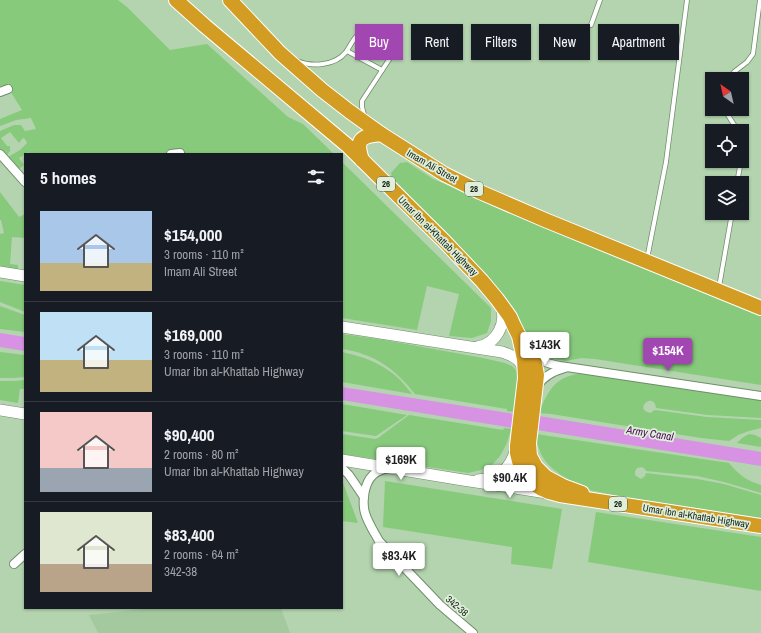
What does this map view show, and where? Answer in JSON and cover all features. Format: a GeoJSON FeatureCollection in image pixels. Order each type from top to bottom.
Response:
{"type":"FeatureCollection","features":[{"type":"Feature","properties":{"kind":"highway","name":"Umar ibn al-Khattab Highway"},"geometry":{"type":"LineString","coordinates":[[176,0],[348,146],[445,242],[497,299],[510,317],[519,336],[522,348],[527,411],[517,453],[524,473],[534,484],[540,488],[560,495],[761,526]]}},
{"type":"Feature","properties":{"kind":"highway","name":"Imam Ali Street"},"geometry":{"type":"LineString","coordinates":[[230,0],[280,53],[322,90],[378,132],[444,174],[480,192],[545,220],[761,308]]}},
{"type":"Feature","properties":{"kind":"highway"},"geometry":{"type":"LineString","coordinates":[[362,160],[359,148],[360,142],[369,135],[378,132]]}},
{"type":"Feature","properties":{"kind":"highway"},"geometry":{"type":"LineString","coordinates":[[510,317],[528,347],[536,365],[536,390],[527,411]]}},
{"type":"Feature","properties":{"kind":"highway"},"geometry":{"type":"LineString","coordinates":[[522,435],[536,467],[546,477],[581,493],[629,505]]}},
{"type":"Feature","properties":{"kind":"main road"},"geometry":{"type":"LineString","coordinates":[[0,272],[24,276]]}},
{"type":"Feature","properties":{"kind":"main road"},"geometry":{"type":"LineString","coordinates":[[472,348],[480,347],[491,341],[499,331],[503,318],[501,306],[497,299]]}},
{"type":"Feature","properties":{"kind":"main road"},"geometry":{"type":"LineString","coordinates":[[343,327],[502,352],[519,361],[522,366],[524,379]]}},
{"type":"Feature","properties":{"kind":"main road"},"geometry":{"type":"LineString","coordinates":[[0,410],[24,414]]}},
{"type":"Feature","properties":{"kind":"main road","name":"Umar ibn al-Khattab Highway"},"geometry":{"type":"LineString","coordinates":[[463,480],[480,480],[490,478],[505,470],[512,460],[522,435]]}},
{"type":"Feature","properties":{"kind":"main road","name":"Umar ibn al-Khattab Highway"},"geometry":{"type":"LineString","coordinates":[[343,460],[560,495]]}},
{"type":"Feature","properties":{"kind":"street"},"geometry":{"type":"LineString","coordinates":[[0,92],[8,88]]}},
{"type":"Feature","properties":{"kind":"street"},"geometry":{"type":"LineString","coordinates":[[0,154],[24,181]]}},
{"type":"Feature","properties":{"kind":"street"},"geometry":{"type":"LineString","coordinates":[[528,347],[541,360],[548,364],[761,396]]}},
{"type":"Feature","properties":{"kind":"street"},"geometry":{"type":"LineString","coordinates":[[536,390],[545,377],[564,368],[572,368]]}},
{"type":"Feature","properties":{"kind":"street"},"geometry":{"type":"LineString","coordinates":[[364,497],[368,480],[379,471],[388,467]]}},
{"type":"Feature","properties":{"kind":"street"},"geometry":{"type":"LineString","coordinates":[[343,469],[349,474],[364,497]]}},
{"type":"Feature","properties":{"kind":"street","name":"342-38"},"geometry":{"type":"LineString","coordinates":[[364,497],[365,513],[379,541],[440,605],[473,633]]}},
{"type":"Feature","properties":{"kind":"street"},"geometry":{"type":"LineString","coordinates":[[14,564],[24,555]]}},
{"type":"Feature","properties":{"kind":"lane"},"geometry":{"type":"LineString","coordinates":[[591,25],[600,0]]}},
{"type":"Feature","properties":{"kind":"lane"},"geometry":{"type":"LineString","coordinates":[[646,261],[666,162],[687,0]]}},
{"type":"Feature","properties":{"kind":"lane"},"geometry":{"type":"LineString","coordinates":[[734,72],[747,62],[753,54],[760,0]]}},
{"type":"Feature","properties":{"kind":"lane"},"geometry":{"type":"LineString","coordinates":[[280,53],[302,62],[318,64],[333,62],[340,59],[357,35],[363,32],[369,31],[390,37],[395,44],[394,52],[362,100],[364,115],[368,123],[378,132]]}},
{"type":"Feature","properties":{"kind":"lane"},"geometry":{"type":"LineString","coordinates":[[347,51],[382,70]]}},
{"type":"Feature","properties":{"kind":"lane"},"geometry":{"type":"LineString","coordinates":[[718,290],[731,220]]}},
{"type":"Feature","properties":{"kind":"shaded area"},"geometry":{"type":"Polygon","coordinates":[[[0,333],[24,337],[24,351],[0,347],[0,333]]]}},
{"type":"Feature","properties":{"kind":"shaded area"},"geometry":{"type":"Polygon","coordinates":[[[343,387],[515,414],[513,428],[343,400],[343,387]]]}},
{"type":"Feature","properties":{"kind":"shaded area"},"geometry":{"type":"Polygon","coordinates":[[[539,416],[761,452],[761,466],[537,430],[539,416]]]}},
{"type":"Feature","properties":{"kind":"shaded area"},"geometry":{"type":"Polygon","coordinates":[[[145,609],[281,609],[290,633],[98,633],[89,615],[145,609]]]}},
{"type":"Feature","properties":{"kind":"green space"},"geometry":{"type":"Polygon","coordinates":[[[0,0],[118,0],[170,50],[207,44],[288,117],[303,124],[333,153],[28,152],[24,153],[19,158],[24,165],[19,169],[6,158],[20,150],[27,143],[25,139],[23,138],[19,143],[10,132],[1,138],[7,146],[10,146],[10,151],[7,155],[2,154],[0,152],[0,131],[14,125],[21,125],[25,131],[36,129],[31,118],[16,120],[0,126],[0,119],[22,110],[7,86],[0,90],[0,0]]]}},
{"type":"Feature","properties":{"kind":"green space"},"geometry":{"type":"Polygon","coordinates":[[[407,162],[433,179],[761,316],[761,385],[595,359],[581,358],[566,361],[540,357],[449,237],[392,177],[391,173],[400,163],[407,162]]]}},
{"type":"Feature","properties":{"kind":"green space"},"geometry":{"type":"Polygon","coordinates":[[[343,163],[491,308],[491,321],[487,333],[472,338],[449,336],[459,294],[427,286],[417,330],[343,318],[343,163]]]}},
{"type":"Feature","properties":{"kind":"green space"},"geometry":{"type":"Polygon","coordinates":[[[0,192],[19,217],[24,214],[24,238],[12,237],[10,264],[18,265],[18,270],[0,267],[0,234],[4,233],[0,220],[0,192]]]}},
{"type":"Feature","properties":{"kind":"green space"},"geometry":{"type":"Polygon","coordinates":[[[0,281],[24,285],[24,312],[0,302],[0,281]]]}},
{"type":"Feature","properties":{"kind":"green space"},"geometry":{"type":"Polygon","coordinates":[[[0,306],[24,315],[24,332],[0,329],[0,306]]]}},
{"type":"Feature","properties":{"kind":"green space"},"geometry":{"type":"Polygon","coordinates":[[[343,334],[384,340],[505,363],[512,366],[519,373],[519,383],[514,412],[507,411],[507,409],[415,394],[392,370],[374,359],[354,351],[343,349],[343,334]]]}},
{"type":"Feature","properties":{"kind":"green space"},"geometry":{"type":"Polygon","coordinates":[[[0,352],[24,355],[24,377],[0,378],[0,352]]]}},
{"type":"Feature","properties":{"kind":"green space"},"geometry":{"type":"Polygon","coordinates":[[[343,352],[364,358],[378,364],[399,379],[412,394],[343,382],[343,352]]]}},
{"type":"Feature","properties":{"kind":"green space"},"geometry":{"type":"Polygon","coordinates":[[[584,373],[761,400],[761,418],[708,415],[656,408],[652,401],[646,403],[643,408],[645,411],[650,413],[655,410],[707,417],[761,420],[761,428],[738,435],[729,441],[539,413],[550,390],[560,380],[584,373]]]}},
{"type":"Feature","properties":{"kind":"green space"},"geometry":{"type":"Polygon","coordinates":[[[24,380],[24,389],[20,389],[18,403],[0,400],[0,381],[24,380]]]}},
{"type":"Feature","properties":{"kind":"green space"},"geometry":{"type":"Polygon","coordinates":[[[343,404],[407,415],[376,436],[343,431],[343,404]]]}},
{"type":"Feature","properties":{"kind":"green space"},"geometry":{"type":"Polygon","coordinates":[[[409,415],[503,430],[504,428],[511,429],[507,443],[500,456],[492,465],[481,470],[468,473],[343,454],[343,434],[375,439],[409,415]]]}},
{"type":"Feature","properties":{"kind":"green space"},"geometry":{"type":"Polygon","coordinates":[[[536,434],[729,463],[743,477],[761,485],[761,493],[697,476],[646,471],[642,467],[637,468],[635,473],[636,476],[641,479],[646,473],[697,479],[724,484],[761,495],[761,518],[618,496],[584,489],[561,475],[546,462],[537,443],[536,434]]]}},
{"type":"Feature","properties":{"kind":"green space"},"geometry":{"type":"Polygon","coordinates":[[[749,434],[761,438],[761,447],[737,443],[749,434]]]}},
{"type":"Feature","properties":{"kind":"green space"},"geometry":{"type":"Polygon","coordinates":[[[385,481],[562,509],[552,569],[511,564],[512,547],[383,527],[385,481]]]}},
{"type":"Feature","properties":{"kind":"green space"},"geometry":{"type":"Polygon","coordinates":[[[343,483],[358,523],[343,521],[343,483]]]}},
{"type":"Feature","properties":{"kind":"green space"},"geometry":{"type":"Polygon","coordinates":[[[596,512],[761,537],[761,591],[588,562],[596,512]]]}},
{"type":"Feature","properties":{"kind":"water label","name":"Army Canal"},"geometry":{"type":"Point","coordinates":[650,433]}}]}
